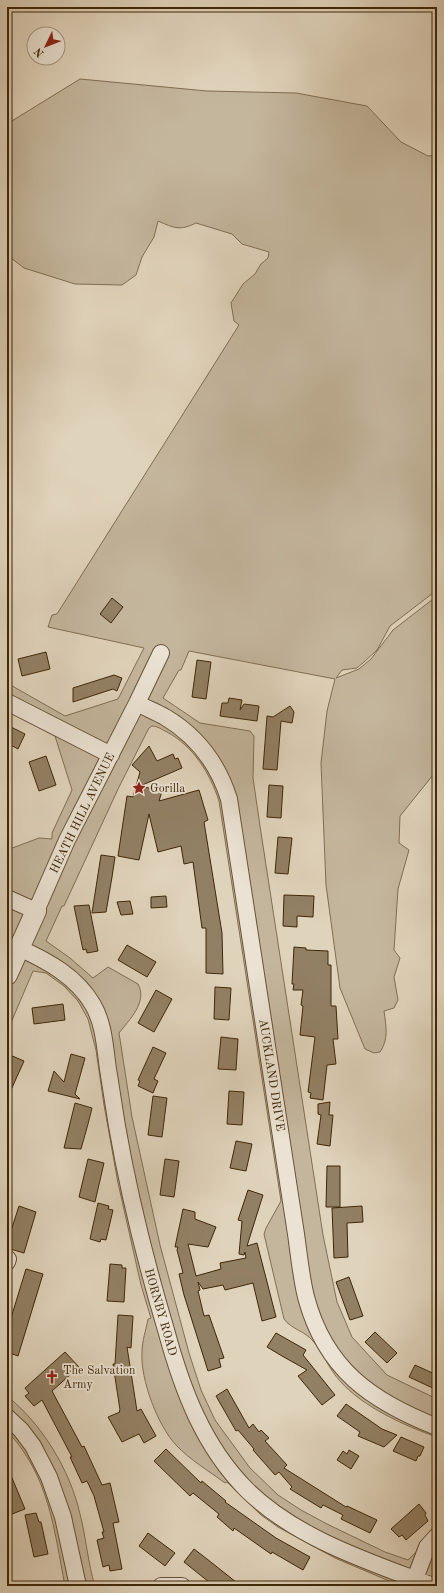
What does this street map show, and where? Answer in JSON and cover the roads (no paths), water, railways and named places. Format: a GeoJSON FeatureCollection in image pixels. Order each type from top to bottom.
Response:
{"type":"FeatureCollection","features":[{"type":"Feature","properties":{"kind":"street","name":"HEATH HILL AVENUE"},"geometry":{"type":"LineString","coordinates":[[7,975],[67,840],[111,756],[161,653]]}},
{"type":"Feature","properties":{"kind":"street"},"geometry":{"type":"LineString","coordinates":[[7,702],[111,756]]}},
{"type":"Feature","properties":{"kind":"street","name":"AUCKLAND DRIVE"},"geometry":{"type":"LineString","coordinates":[[137,703],[166,718],[197,742],[214,763],[229,798],[298,1249],[304,1286],[311,1311],[321,1335],[334,1356],[350,1377],[359,1385],[392,1407],[437,1427]]}},
{"type":"Feature","properties":{"kind":"street"},"geometry":{"type":"LineString","coordinates":[[7,898],[36,911]]}},
{"type":"Feature","properties":{"kind":"street","name":"HORNBY ROAD"},"geometry":{"type":"LineString","coordinates":[[19,948],[48,961],[63,972],[83,991],[97,1012],[104,1037],[129,1189],[157,1304],[190,1404],[215,1449],[238,1480],[279,1516],[323,1541],[378,1565],[433,1586]]}},
{"type":"Feature","properties":{"kind":"street"},"geometry":{"type":"LineString","coordinates":[[7,1417],[21,1430],[33,1446],[49,1477],[63,1517],[78,1586]]}},
{"type":"Feature","properties":{"kind":"street"},"geometry":{"type":"LineString","coordinates":[[415,1579],[427,1547],[437,1536]]}},
{"type":"Feature","properties":{"kind":"street"},"geometry":{"type":"LineString","coordinates":[[161,1586],[182,1586]]}},
{"type":"Feature","properties":{"kind":"place","name":"Gorilla"},"geometry":{"type":"Point","coordinates":[139,788]}},
{"type":"Feature","properties":{"kind":"place","name":"The Salvation Army"},"geometry":{"type":"Point","coordinates":[52,1377]}}]}
